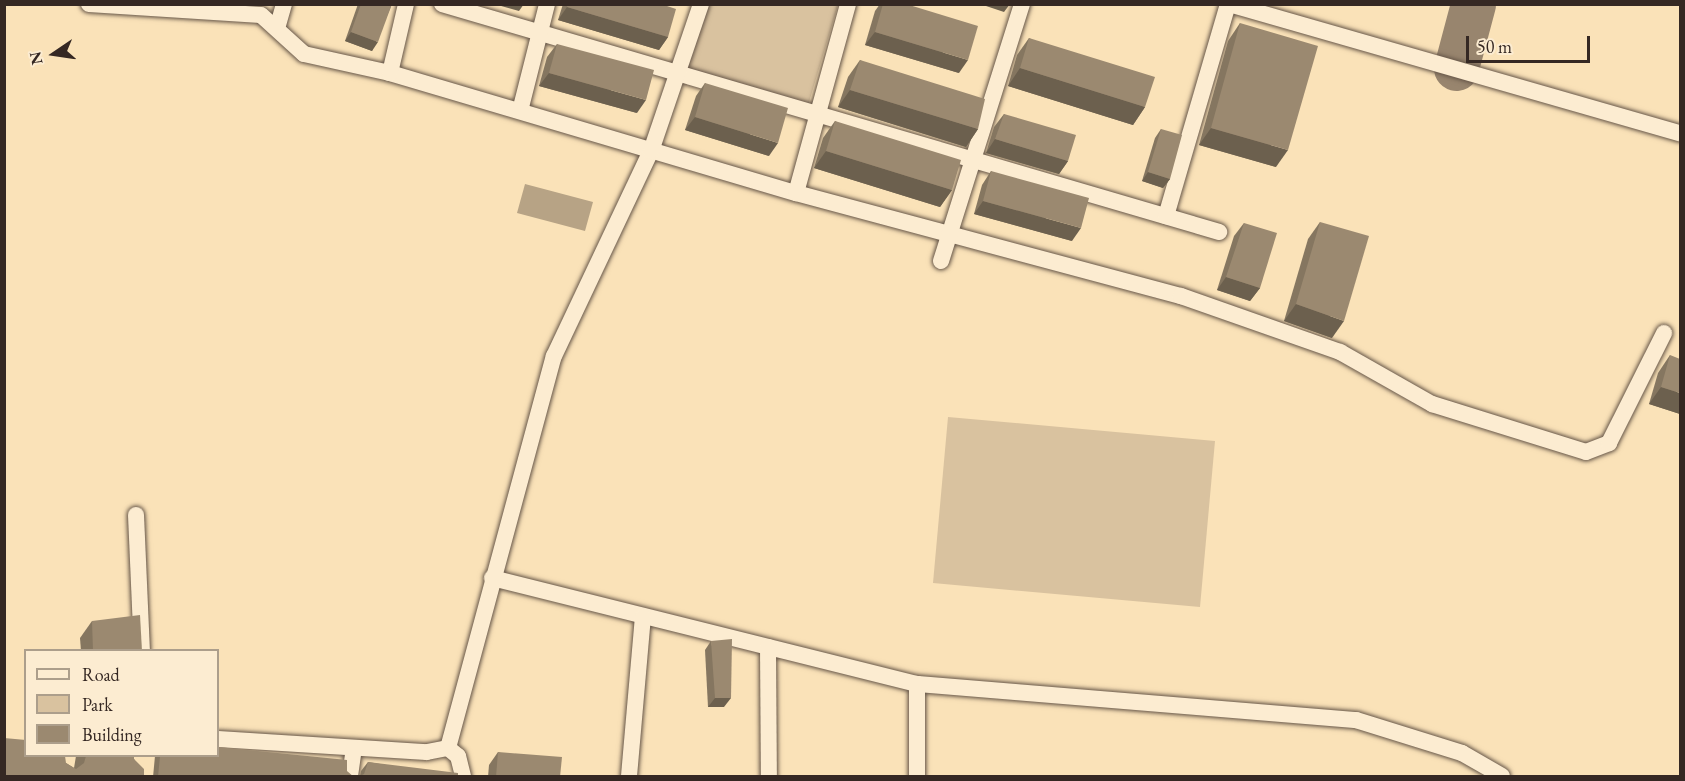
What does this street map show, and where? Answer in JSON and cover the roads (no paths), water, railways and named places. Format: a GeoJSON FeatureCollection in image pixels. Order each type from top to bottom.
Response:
{"type":"FeatureCollection","features":[{"type":"Feature","properties":{"kind":"street"},"geometry":{"type":"LineString","coordinates":[[89,4],[255,14],[278,25],[300,52],[390,73],[796,193],[950,232],[1182,296],[1340,352],[1432,404],[1586,452],[1609,443],[1664,333]]}},
{"type":"Feature","properties":{"kind":"street"},"geometry":{"type":"LineString","coordinates":[[278,25],[284,4]]}},
{"type":"Feature","properties":{"kind":"street"},"geometry":{"type":"LineString","coordinates":[[390,73],[406,4]]}},
{"type":"Feature","properties":{"kind":"street"},"geometry":{"type":"LineString","coordinates":[[442,4],[1219,232]]}},
{"type":"Feature","properties":{"kind":"street"},"geometry":{"type":"LineString","coordinates":[[520,111],[547,4]]}},
{"type":"Feature","properties":{"kind":"street"},"geometry":{"type":"LineString","coordinates":[[448,748],[458,726],[492,578],[554,356],[651,151],[701,4]]}},
{"type":"Feature","properties":{"kind":"street"},"geometry":{"type":"LineString","coordinates":[[796,193],[848,4]]}},
{"type":"Feature","properties":{"kind":"street"},"geometry":{"type":"LineString","coordinates":[[941,261],[1022,4]]}},
{"type":"Feature","properties":{"kind":"street"},"geometry":{"type":"LineString","coordinates":[[1166,216],[1229,4],[1680,133]]}},
{"type":"Feature","properties":{"kind":"street"},"geometry":{"type":"LineString","coordinates":[[136,516],[142,649]]}},
{"type":"Feature","properties":{"kind":"street"},"geometry":{"type":"LineString","coordinates":[[492,578],[917,684],[1356,720],[1462,753],[1502,777]]}},
{"type":"Feature","properties":{"kind":"street"},"geometry":{"type":"LineString","coordinates":[[629,777],[644,617]]}},
{"type":"Feature","properties":{"kind":"street"},"geometry":{"type":"LineString","coordinates":[[768,647],[768,777]]}},
{"type":"Feature","properties":{"kind":"street"},"geometry":{"type":"LineString","coordinates":[[917,684],[917,777]]}},
{"type":"Feature","properties":{"kind":"street"},"geometry":{"type":"LineString","coordinates":[[219,740],[354,749],[448,748],[458,756],[463,777]]}},
{"type":"Feature","properties":{"kind":"street"},"geometry":{"type":"LineString","coordinates":[[350,777],[354,749]]}}]}
